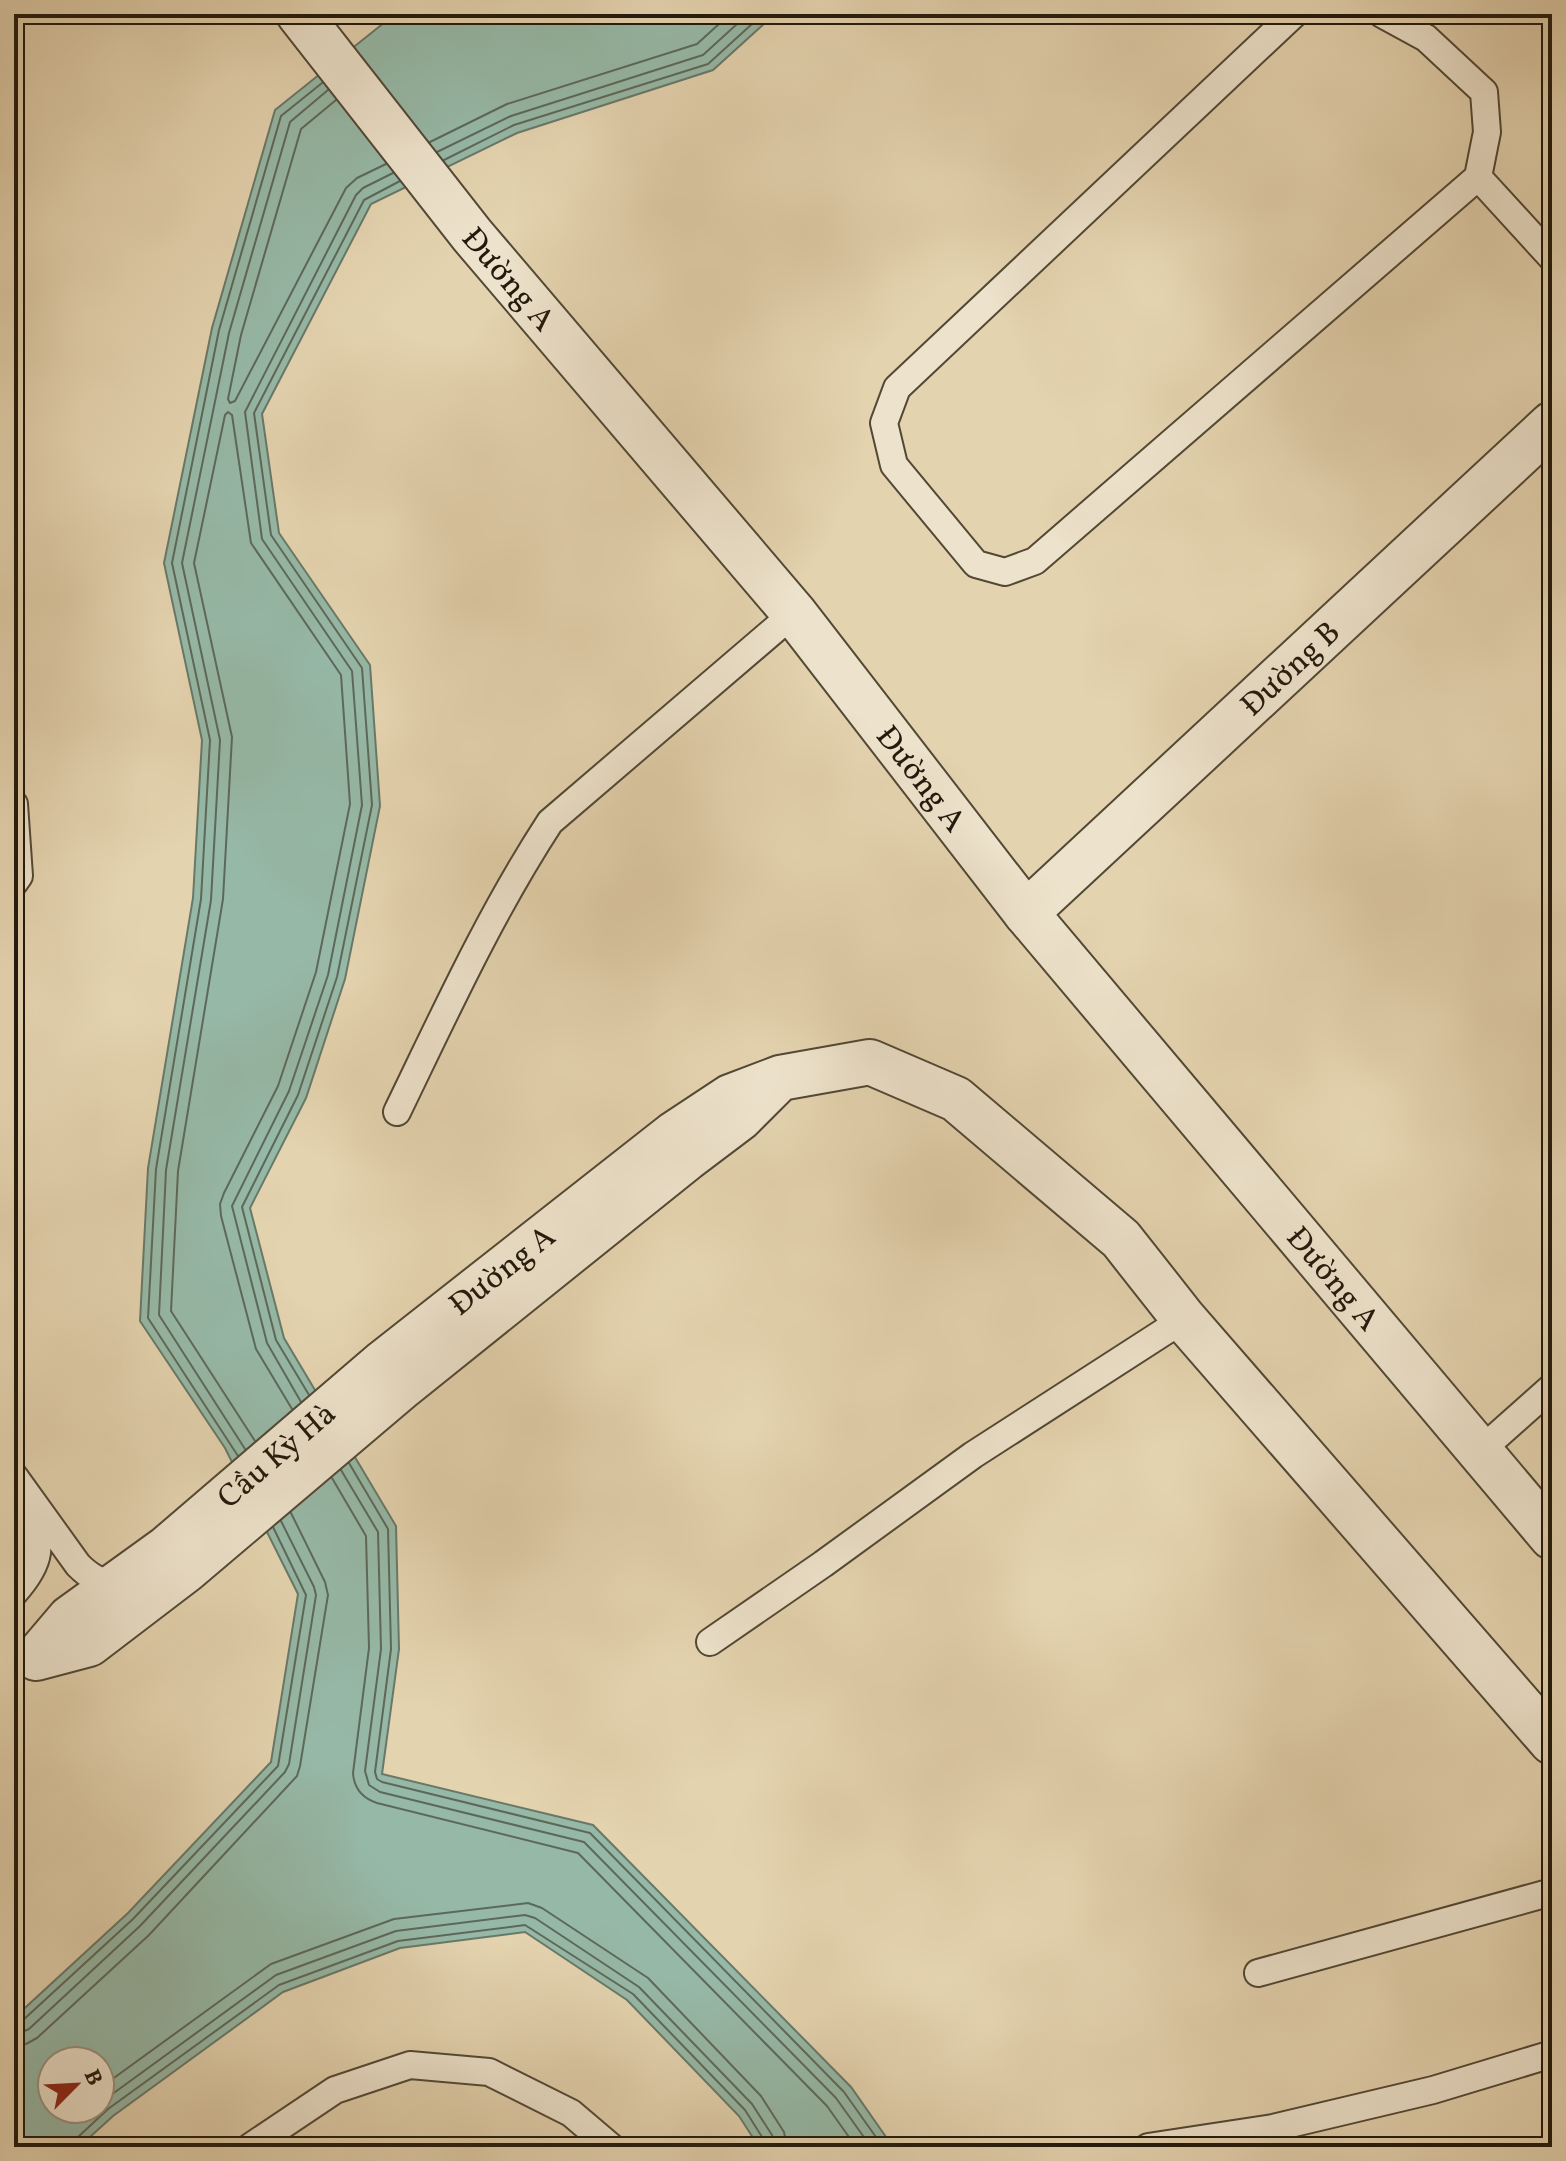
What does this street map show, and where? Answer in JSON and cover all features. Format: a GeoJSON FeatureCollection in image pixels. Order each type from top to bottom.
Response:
{"type":"FeatureCollection","features":[{"type":"Feature","properties":{"kind":"street","name":"Đường A"},"geometry":{"type":"LineString","coordinates":[[299,14],[472,235],[794,613],[1026,913],[1552,1537]]}},
{"type":"Feature","properties":{"kind":"street","name":"Đường B"},"geometry":{"type":"LineString","coordinates":[[1026,913],[1552,424]]}},
{"type":"Feature","properties":{"kind":"street","name":"Đường A"},"geometry":{"type":"LineString","coordinates":[[393,1374],[674,1134],[730,1097],[780,1078],[870,1062],[956,1099],[1121,1239],[1184,1319],[1552,1742]]}},
{"type":"Feature","properties":{"kind":"street","name":"Cầu Kỳ Hà"},"geometry":{"type":"LineString","coordinates":[[176,1559],[393,1374]]}},
{"type":"Feature","properties":{"kind":"street"},"geometry":{"type":"LineString","coordinates":[[25,1666],[70,1618],[116,1584],[176,1559]]}},
{"type":"Feature","properties":{"kind":"street"},"geometry":{"type":"LineString","coordinates":[[25,1666],[89,1644],[176,1559]]}},
{"type":"Feature","properties":{"kind":"lane"},"geometry":{"type":"LineString","coordinates":[[1294,14],[897,388],[884,423],[894,465],[976,564],[1005,572],[1035,561],[1478,177],[1487,132],[1484,92],[1426,38],[1382,14]]}},
{"type":"Feature","properties":{"kind":"lane"},"geometry":{"type":"LineString","coordinates":[[1478,177],[1552,258]]}},
{"type":"Feature","properties":{"kind":"lane"},"geometry":{"type":"LineString","coordinates":[[397,1112],[477,946],[550,822],[794,613]]}},
{"type":"Feature","properties":{"kind":"lane"},"geometry":{"type":"LineString","coordinates":[[14,804],[19,876],[14,883]]}},
{"type":"Feature","properties":{"kind":"lane"},"geometry":{"type":"LineString","coordinates":[[710,1642],[973,1455],[1184,1319]]}},
{"type":"Feature","properties":{"kind":"lane"},"geometry":{"type":"LineString","coordinates":[[1480,1451],[1552,1387]]}},
{"type":"Feature","properties":{"kind":"lane"},"geometry":{"type":"LineString","coordinates":[[14,1476],[78,1565],[101,1582],[116,1584]]}},
{"type":"Feature","properties":{"kind":"lane"},"geometry":{"type":"LineString","coordinates":[[14,1501],[32,1523],[38,1541],[38,1557],[14,1593]]}},
{"type":"Feature","properties":{"kind":"lane"},"geometry":{"type":"LineString","coordinates":[[1258,1973],[1552,1892]]}},
{"type":"Feature","properties":{"kind":"lane"},"geometry":{"type":"LineString","coordinates":[[1148,2147],[1273,2128],[1433,2090],[1552,2054]]}},
{"type":"Feature","properties":{"kind":"lane"},"geometry":{"type":"LineString","coordinates":[[250,2147],[335,2090],[410,2065],[489,2072],[571,2113],[611,2147]]}},
{"type":"Feature","properties":{"kind":"water"},"geometry":{"type":"Polygon","coordinates":[[[395,14],[775,14],[713,70],[517,133],[371,204],[262,414],[279,533],[370,665],[380,806],[345,979],[306,1098],[250,1208],[284,1338],[396,1526],[399,1649],[382,1774],[593,1825],[851,2087],[893,2147],[759,2147],[739,2116],[627,2000],[525,1932],[400,1948],[283,1992],[116,2114],[116,2045],[36,2045],[36,2125],[103,2125],[79,2147],[14,2147],[14,2018],[128,1913],[271,1762],[298,1594],[225,1448],[140,1321],[148,1168],[193,898],[202,740],[164,563],[212,328],[275,110],[395,14]]]}}]}
